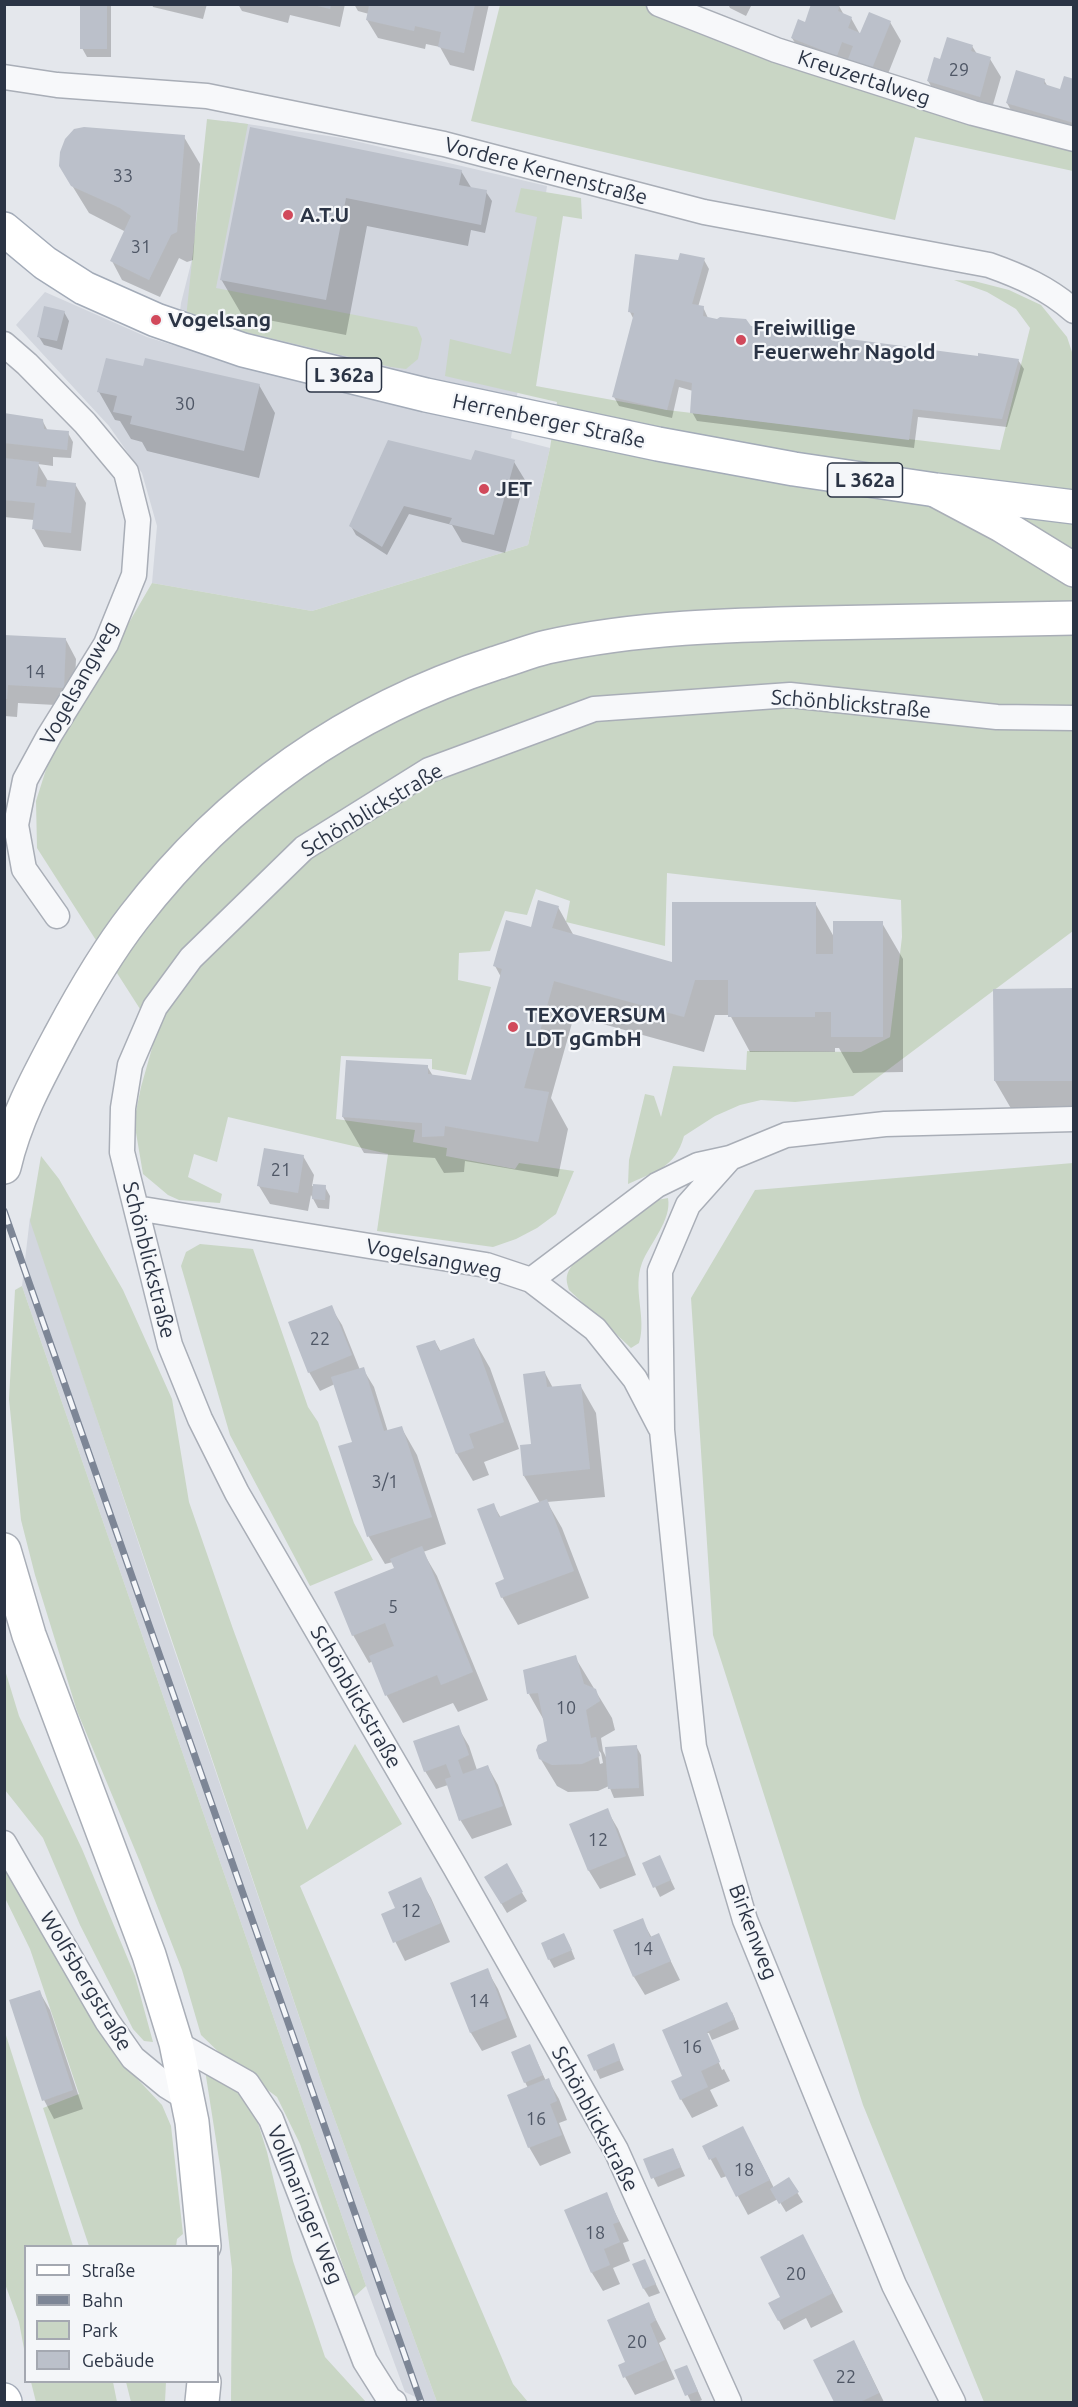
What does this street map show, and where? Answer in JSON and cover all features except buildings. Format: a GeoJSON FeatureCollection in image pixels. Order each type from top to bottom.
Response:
{"type":"FeatureCollection","features":[{"type":"Feature","properties":{"kind":"main road","name":"Herrenberger Straße"},"geometry":{"type":"LineString","coordinates":[[4,229],[45,263],[84,288],[146,316],[243,350],[426,395],[658,444],[794,469],[1074,507]]}},
{"type":"Feature","properties":{"kind":"main road","name":"Herrenberger Straße"},"geometry":{"type":"LineString","coordinates":[[4,250],[45,263]]}},
{"type":"Feature","properties":{"kind":"main road"},"geometry":{"type":"LineString","coordinates":[[936,490],[1001,525],[1074,570]]}},
{"type":"Feature","properties":{"kind":"main road"},"geometry":{"type":"LineString","coordinates":[[4,1167],[30,1092],[76,1006],[111,946],[155,890],[202,837],[260,789],[316,746],[388,705],[457,675],[545,647],[652,629],[726,625],[1074,618]]}},
{"type":"Feature","properties":{"kind":"main road"},"geometry":{"type":"LineString","coordinates":[[4,1550],[28,1635],[149,1955],[176,2043],[192,2122],[204,2245]]}},
{"type":"Feature","properties":{"kind":"main road"},"geometry":{"type":"LineString","coordinates":[[202,2403],[204,2383]]}},
{"type":"Feature","properties":{"kind":"street","name":"Kreuzertalweg"},"geometry":{"type":"LineString","coordinates":[[659,4],[787,54],[973,113],[1074,139]]}},
{"type":"Feature","properties":{"kind":"street","name":"Vordere Kernenstraße"},"geometry":{"type":"LineString","coordinates":[[4,77],[57,85],[207,96],[444,144],[704,212],[989,265],[1029,280],[1061,299],[1074,311]]}},
{"type":"Feature","properties":{"kind":"street","name":"Vogelsangweg"},"geometry":{"type":"LineString","coordinates":[[4,344],[85,423],[126,472],[138,520],[134,575],[110,634],[25,780],[16,825],[24,868],[57,916]]}},
{"type":"Feature","properties":{"kind":"street","name":"Schönblickstraße"},"geometry":{"type":"LineString","coordinates":[[729,2403],[616,2150],[449,1856],[237,1493],[200,1419],[170,1345],[122,1152],[123,1108],[130,1065],[155,1007],[191,958],[304,848],[429,770],[594,709],[790,695],[997,717],[1074,718]]}},
{"type":"Feature","properties":{"kind":"street"},"geometry":{"type":"LineString","coordinates":[[531,1280],[657,1185],[698,1164],[730,1158],[786,1135],[868,1126],[1074,1119]]}},
{"type":"Feature","properties":{"kind":"street","name":"Birkenweg"},"geometry":{"type":"LineString","coordinates":[[730,1158],[688,1205],[660,1271],[662,1430],[694,1747],[745,1920],[894,2285],[953,2403]]}},
{"type":"Feature","properties":{"kind":"street","name":"Vogelsangweg"},"geometry":{"type":"LineString","coordinates":[[136,1208],[486,1265],[531,1280],[595,1329],[635,1380],[662,1430]]}},
{"type":"Feature","properties":{"kind":"street","name":"Wolfsbergstraße"},"geometry":{"type":"LineString","coordinates":[[4,1843],[107,2021],[133,2058],[167,2086],[188,2099]]}},
{"type":"Feature","properties":{"kind":"street","name":"Vollmaringer Weg"},"geometry":{"type":"LineString","coordinates":[[176,2043],[247,2083],[271,2119],[307,2214],[343,2299],[365,2361],[389,2399],[394,2403]]}},
{"type":"Feature","properties":{"kind":"shaded area"},"geometry":{"type":"Polygon","coordinates":[[[227,121],[342,138],[547,186],[511,438],[550,448],[528,545],[312,611],[152,583],[157,526],[142,473],[109,426],[16,325],[45,292],[147,337],[176,346],[181,303],[227,121]]]}},
{"type":"Feature","properties":{"kind":"shaded area"},"geometry":{"type":"Polygon","coordinates":[[[30,1217],[322,2084],[437,2402],[426,2402],[405,2392],[366,2286],[22,1286],[30,1217]]]}},
{"type":"Feature","properties":{"kind":"green space"},"geometry":{"type":"Polygon","coordinates":[[[500,5],[694,5],[926,91],[1073,129],[1073,171],[915,137],[895,220],[471,121],[500,5]]]}},
{"type":"Feature","properties":{"kind":"green space"},"geometry":{"type":"Polygon","coordinates":[[[207,119],[248,124],[216,288],[417,327],[422,339],[418,359],[406,369],[391,367],[186,318],[207,119]]]}},
{"type":"Feature","properties":{"kind":"green space"},"geometry":{"type":"Polygon","coordinates":[[[521,188],[581,198],[582,219],[563,216],[536,386],[667,410],[1000,450],[1030,328],[1016,309],[987,292],[954,280],[974,281],[1009,290],[1041,305],[1067,337],[1074,358],[1073,931],[853,1096],[795,1102],[761,1100],[740,1105],[715,1116],[684,1136],[670,1162],[656,1172],[628,1184],[629,1160],[645,1094],[654,1096],[661,1117],[673,1066],[746,1070],[747,1051],[861,1052],[890,1037],[902,937],[901,900],[667,873],[665,946],[566,922],[570,901],[536,889],[527,915],[505,911],[490,951],[459,953],[458,980],[491,987],[466,1075],[432,1069],[432,1059],[341,1056],[336,1119],[415,1130],[413,1142],[447,1148],[446,1156],[515,1169],[519,1163],[574,1171],[556,1214],[537,1228],[516,1239],[493,1247],[377,1231],[388,1154],[228,1117],[217,1162],[194,1154],[188,1177],[222,1194],[220,1203],[179,1200],[168,1195],[143,1174],[134,1121],[156,1034],[37,848],[36,801],[49,760],[152,583],[312,611],[528,545],[550,448],[557,402],[445,376],[450,339],[511,354],[537,217],[515,212],[521,188]]]}},
{"type":"Feature","properties":{"kind":"green space"},"geometry":{"type":"Polygon","coordinates":[[[41,1156],[59,1179],[123,1290],[172,1399],[189,1502],[307,1830],[355,1744],[402,1824],[300,1886],[513,2384],[528,2402],[437,2402],[322,2084],[30,1221],[41,1156]]]}},
{"type":"Feature","properties":{"kind":"green space"},"geometry":{"type":"Polygon","coordinates":[[[1073,1163],[1073,2402],[984,2402],[863,2105],[713,1635],[691,1298],[755,1190],[1073,1163]]]}},
{"type":"Feature","properties":{"kind":"green space"},"geometry":{"type":"Polygon","coordinates":[[[668,1198],[664,1223],[639,1273],[641,1333],[639,1343],[631,1348],[569,1290],[567,1276],[573,1264],[657,1200],[668,1198]]]}},
{"type":"Feature","properties":{"kind":"green space"},"geometry":{"type":"Polygon","coordinates":[[[200,1244],[253,1249],[308,1407],[318,1422],[354,1523],[373,1560],[310,1586],[230,1435],[181,1266],[186,1252],[200,1244]]]}},
{"type":"Feature","properties":{"kind":"green space"},"geometry":{"type":"Polygon","coordinates":[[[22,1286],[366,2286],[354,2297],[300,2144],[277,2097],[224,2057],[201,2035],[182,1970],[77,1711],[35,1575],[21,1520],[9,1399],[15,1290],[22,1286]]]}},
{"type":"Feature","properties":{"kind":"green space"},"geometry":{"type":"Polygon","coordinates":[[[5,1670],[19,1716],[82,1849],[135,1976],[153,2042],[144,2041],[133,2029],[80,1925],[43,1838],[5,1790],[5,1670]]]}},
{"type":"Feature","properties":{"kind":"green space"},"geometry":{"type":"Polygon","coordinates":[[[4,1852],[128,2069],[162,2105],[171,2126],[183,2234],[177,2239],[176,2245],[89,2245],[43,2108],[79,2094],[30,1949],[5,1898],[4,1852]]]}},
{"type":"Feature","properties":{"kind":"green space"},"geometry":{"type":"Polygon","coordinates":[[[4,2029],[73,2245],[24,2245],[24,2349],[19,2322],[5,2284],[4,2029]]]}},
{"type":"Feature","properties":{"kind":"green space"},"geometry":{"type":"Polygon","coordinates":[[[205,2070],[241,2089],[255,2113],[267,2152],[293,2261],[325,2357],[366,2402],[231,2402],[232,2269],[221,2172],[205,2070]]]}},
{"type":"Feature","properties":{"kind":"green space"},"geometry":{"type":"Polygon","coordinates":[[[31,2383],[113,2383],[117,2402],[36,2402],[31,2383]]]}},
{"type":"Feature","properties":{"kind":"green space"},"geometry":{"type":"Polygon","coordinates":[[[126,2383],[166,2383],[165,2402],[131,2402],[126,2383]]]}},
{"type":"Feature","properties":{"kind":"railway"},"geometry":{"type":"LineString","coordinates":[[4,1211],[421,2402]]}},
{"type":"Feature","properties":{"kind":"place","name":"A.T.U"},"geometry":{"type":"Point","coordinates":[288,215]}},
{"type":"Feature","properties":{"kind":"place","name":"Vogelsang"},"geometry":{"type":"Point","coordinates":[156,320]}},
{"type":"Feature","properties":{"kind":"place","name":"Freiwillige Feuerwehr Nagold"},"geometry":{"type":"Point","coordinates":[741,340]}},
{"type":"Feature","properties":{"kind":"place","name":"JET"},"geometry":{"type":"Point","coordinates":[484,489]}},
{"type":"Feature","properties":{"kind":"place","name":"TEXOVERSUM LDT gGmbH"},"geometry":{"type":"Point","coordinates":[513,1027]}}]}
